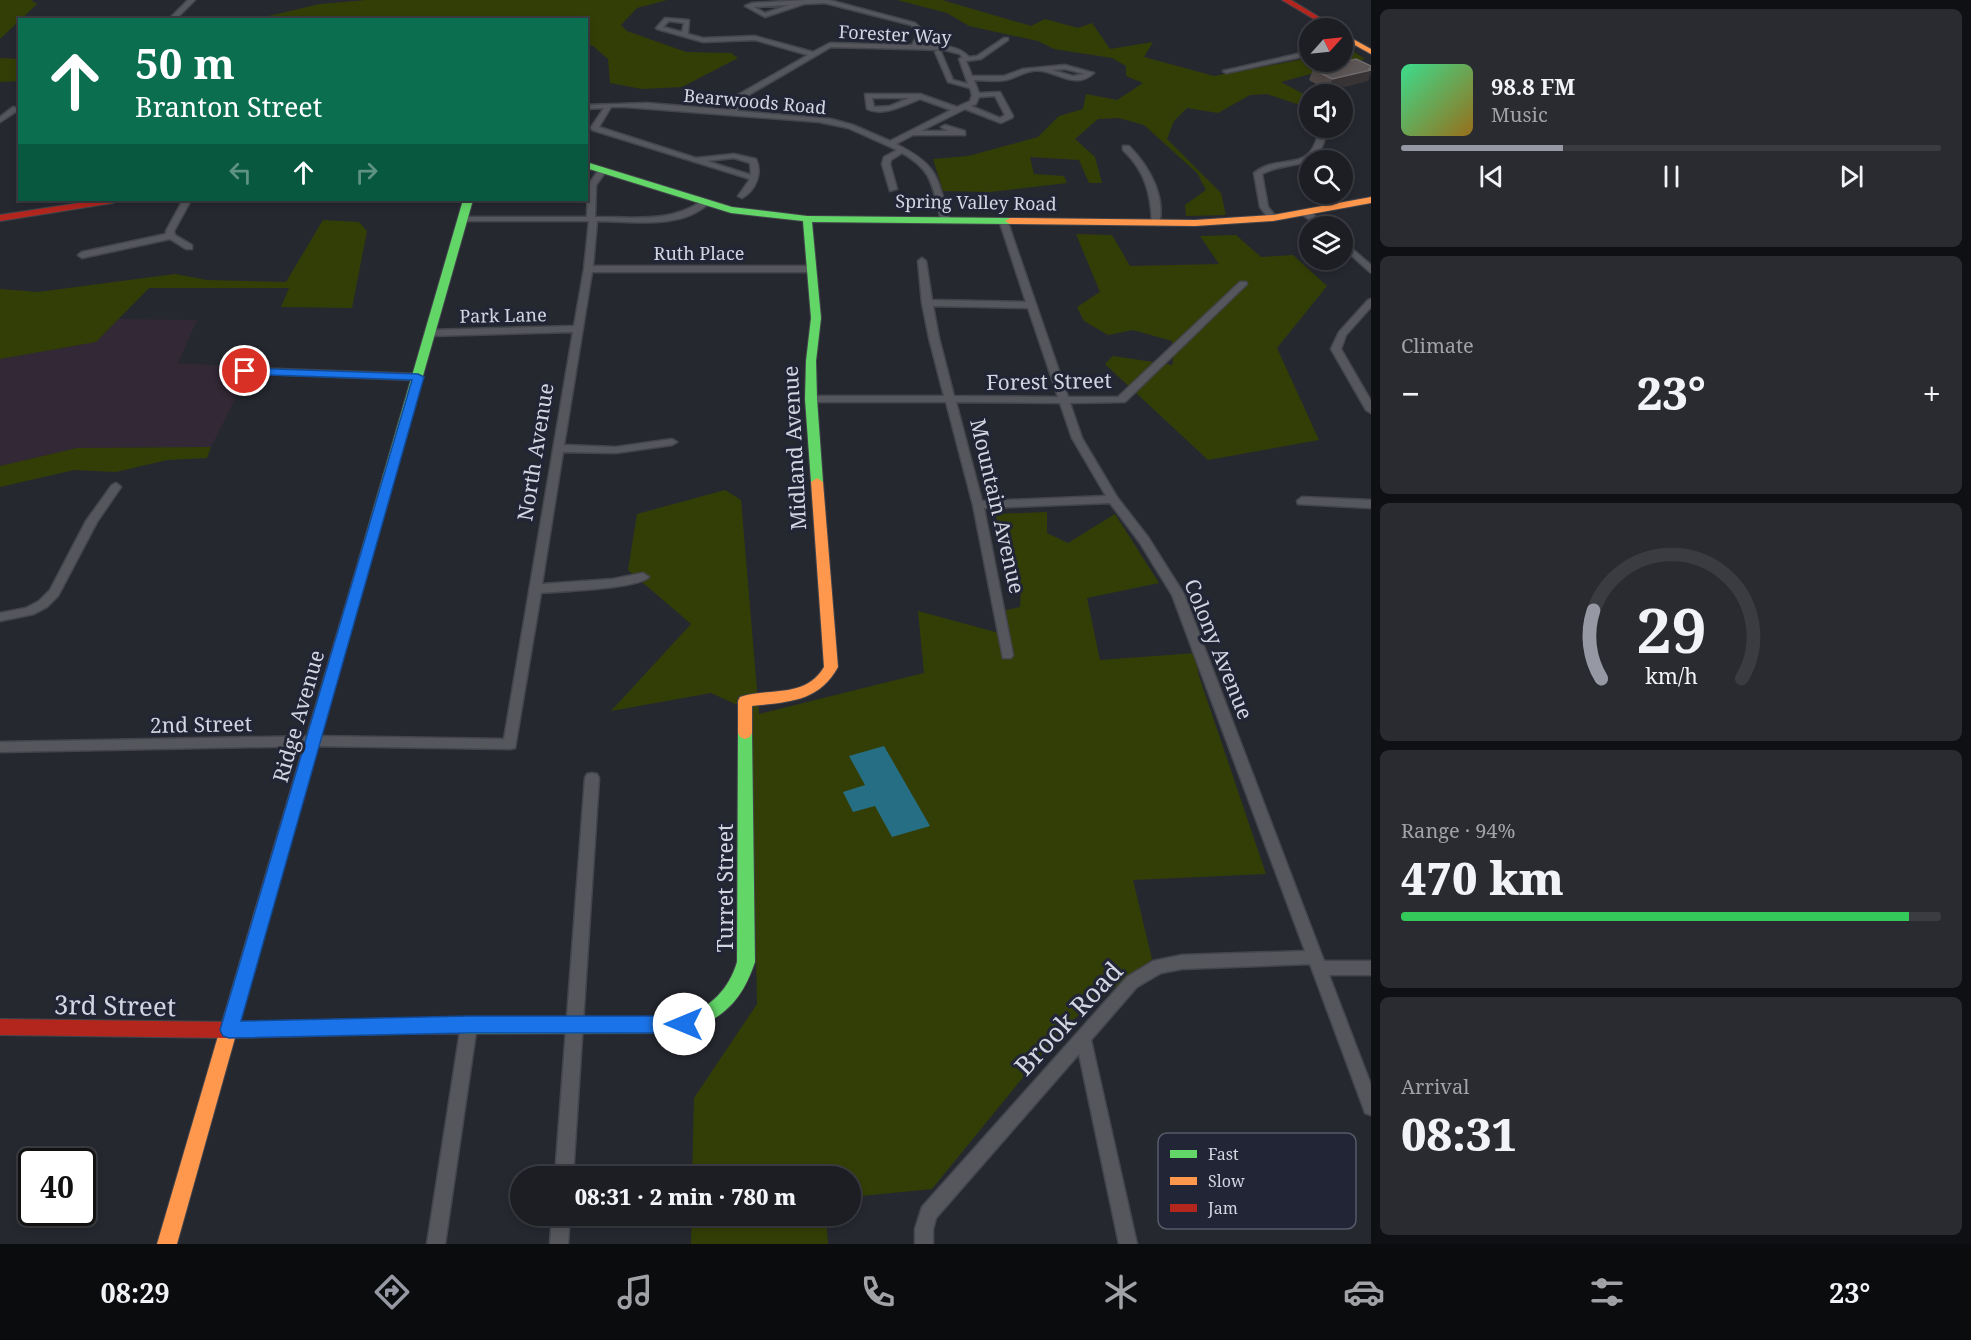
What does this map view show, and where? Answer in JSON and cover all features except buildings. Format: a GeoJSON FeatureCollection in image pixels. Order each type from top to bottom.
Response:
{"type":"FeatureCollection","features":[{"type":"Feature","properties":{"kind":"street"},"geometry":{"type":"LineString","coordinates":[[173,18],[192,0]]}},
{"type":"Feature","properties":{"kind":"street"},"geometry":{"type":"LineString","coordinates":[[182,18],[199,0]]}},
{"type":"Feature","properties":{"kind":"street"},"geometry":{"type":"LineString","coordinates":[[1286,0],[1316,18]]}},
{"type":"Feature","properties":{"kind":"street"},"geometry":{"type":"LineString","coordinates":[[804,2],[765,15],[748,6],[752,5],[804,2],[825,1],[913,24],[922,32],[914,47]]}},
{"type":"Feature","properties":{"kind":"street"},"geometry":{"type":"LineString","coordinates":[[685,35],[703,40],[755,38],[813,54]]}},
{"type":"Feature","properties":{"kind":"street"},"geometry":{"type":"LineString","coordinates":[[967,59],[979,57],[1006,39]]}},
{"type":"Feature","properties":{"kind":"street"},"geometry":{"type":"LineString","coordinates":[[1353,42],[1371,52]]}},
{"type":"Feature","properties":{"kind":"street","name":"Forester Way"},"geometry":{"type":"LineString","coordinates":[[733,113],[737,99],[824,47],[836,44],[951,49],[962,53],[967,59],[962,59],[974,91]]}},
{"type":"Feature","properties":{"kind":"street"},"geometry":{"type":"LineString","coordinates":[[920,96],[891,108],[871,109],[868,96],[920,96],[1001,121],[1009,116],[997,94],[974,91],[950,81],[938,52]]}},
{"type":"Feature","properties":{"kind":"street"},"geometry":{"type":"LineString","coordinates":[[1226,71],[1299,55]]}},
{"type":"Feature","properties":{"kind":"street"},"geometry":{"type":"LineString","coordinates":[[969,78],[1005,78],[1023,71],[1042,68],[1071,68],[1091,73],[1085,78],[1077,79],[1042,68]]}},
{"type":"Feature","properties":{"kind":"street"},"geometry":{"type":"LineString","coordinates":[[889,144],[973,102],[974,91]]}},
{"type":"Feature","properties":{"kind":"street"},"geometry":{"type":"LineString","coordinates":[[609,105],[595,127],[596,130],[754,178]]}},
{"type":"Feature","properties":{"kind":"street","name":"Bearwoods Road"},"geometry":{"type":"LineString","coordinates":[[588,107],[609,105],[733,113],[837,123],[889,144],[926,166],[933,176],[945,219]]}},
{"type":"Feature","properties":{"kind":"street"},"geometry":{"type":"LineString","coordinates":[[0,120],[16,109]]}},
{"type":"Feature","properties":{"kind":"street"},"geometry":{"type":"LineString","coordinates":[[911,133],[962,134],[945,126]]}},
{"type":"Feature","properties":{"kind":"street"},"geometry":{"type":"LineString","coordinates":[[1273,218],[1264,207],[1258,173],[1269,167],[1304,160],[1315,154],[1320,138]]}},
{"type":"Feature","properties":{"kind":"street"},"geometry":{"type":"LineString","coordinates":[[1126,148],[1140,162],[1150,179],[1154,190],[1156,223]]}},
{"type":"Feature","properties":{"kind":"street"},"geometry":{"type":"LineString","coordinates":[[893,189],[886,164],[887,159],[901,151]]}},
{"type":"Feature","properties":{"kind":"street"},"geometry":{"type":"LineString","coordinates":[[692,160],[734,156],[749,159],[756,165],[754,178],[753,183],[742,196]]}},
{"type":"Feature","properties":{"kind":"street","name":"Spring Valley Road"},"geometry":{"type":"LineString","coordinates":[[588,166],[705,203],[754,214],[807,219],[1156,223],[1273,218],[1371,200]]}},
{"type":"Feature","properties":{"kind":"street","name":"North Avenue"},"geometry":{"type":"LineString","coordinates":[[510,744],[588,269],[592,185],[603,170]]}},
{"type":"Feature","properties":{"kind":"street"},"geometry":{"type":"LineString","coordinates":[[0,218],[106,201]]}},
{"type":"Feature","properties":{"kind":"street"},"geometry":{"type":"LineString","coordinates":[[171,236],[172,224],[186,201]]}},
{"type":"Feature","properties":{"kind":"street","name":"Ridge Avenue"},"geometry":{"type":"LineString","coordinates":[[167,1244],[468,201]]}},
{"type":"Feature","properties":{"kind":"street"},"geometry":{"type":"LineString","coordinates":[[462,219],[669,219],[692,212],[705,203]]}},
{"type":"Feature","properties":{"kind":"street"},"geometry":{"type":"LineString","coordinates":[[1306,213],[1310,216]]}},
{"type":"Feature","properties":{"kind":"street","name":"Midland Avenue"},"geometry":{"type":"LineString","coordinates":[[807,219],[816,318],[811,361],[811,399],[831,667],[829,675]]}},
{"type":"Feature","properties":{"kind":"street","name":"Colony Avenue"},"geometry":{"type":"LineString","coordinates":[[1003,220],[1077,438],[1113,499],[1144,540],[1178,594],[1371,1107]]}},
{"type":"Feature","properties":{"kind":"street"},"geometry":{"type":"LineString","coordinates":[[82,255],[171,236],[189,247]]}},
{"type":"Feature","properties":{"kind":"street"},"geometry":{"type":"LineString","coordinates":[[1353,253],[1371,270]]}},
{"type":"Feature","properties":{"kind":"street","name":"Mountain Avenue"},"geometry":{"type":"LineString","coordinates":[[922,261],[927,303],[978,505],[1007,656]]}},
{"type":"Feature","properties":{"kind":"street","name":"Ruth Place"},"geometry":{"type":"LineString","coordinates":[[588,269],[811,269]]}},
{"type":"Feature","properties":{"kind":"street","name":"Forest Street"},"geometry":{"type":"LineString","coordinates":[[811,399],[1121,400],[1243,284]]}},
{"type":"Feature","properties":{"kind":"street"},"geometry":{"type":"LineString","coordinates":[[1371,302],[1342,334],[1336,349],[1371,410]]}},
{"type":"Feature","properties":{"kind":"street"},"geometry":{"type":"LineString","coordinates":[[927,303],[1031,305]]}},
{"type":"Feature","properties":{"kind":"street","name":"Park Lane"},"geometry":{"type":"LineString","coordinates":[[430,333],[577,329]]}},
{"type":"Feature","properties":{"kind":"street"},"geometry":{"type":"LineString","coordinates":[[245,371],[418,377]]}},
{"type":"Feature","properties":{"kind":"street"},"geometry":{"type":"LineString","coordinates":[[559,448],[631,449],[672,442]]}},
{"type":"Feature","properties":{"kind":"street"},"geometry":{"type":"LineString","coordinates":[[0,617],[29,612],[48,600],[54,593],[92,520],[116,487]]}},
{"type":"Feature","properties":{"kind":"street"},"geometry":{"type":"LineString","coordinates":[[978,505],[1113,499]]}},
{"type":"Feature","properties":{"kind":"street"},"geometry":{"type":"LineString","coordinates":[[1302,501],[1371,504]]}},
{"type":"Feature","properties":{"kind":"street"},"geometry":{"type":"LineString","coordinates":[[536,589],[613,583],[643,577]]}},
{"type":"Feature","properties":{"kind":"street","name":"Turret Street"},"geometry":{"type":"LineString","coordinates":[[576,1024],[684,1024],[702,1020],[717,1012],[738,989],[746,962],[745,701],[808,691],[818,687],[829,675]]}},
{"type":"Feature","properties":{"kind":"street","name":"2nd Street"},"geometry":{"type":"LineString","coordinates":[[0,747],[313,741],[510,744]]}},
{"type":"Feature","properties":{"kind":"street"},"geometry":{"type":"LineString","coordinates":[[565,1166],[592,778]]}},
{"type":"Feature","properties":{"kind":"street","name":"Brook Road"},"geometry":{"type":"LineString","coordinates":[[924,1244],[924,1229],[928,1213],[938,1200],[1132,982],[1158,966],[1182,962],[1318,962],[1371,968]]}},
{"type":"Feature","properties":{"kind":"street","name":"3rd Street"},"geometry":{"type":"LineString","coordinates":[[0,1027],[229,1030],[576,1024]]}},
{"type":"Feature","properties":{"kind":"street"},"geometry":{"type":"LineString","coordinates":[[435,1244],[469,1025]]}},
{"type":"Feature","properties":{"kind":"street"},"geometry":{"type":"LineString","coordinates":[[1083,1037],[1128,1244]]}},
{"type":"Feature","properties":{"kind":"street"},"geometry":{"type":"LineString","coordinates":[[559,1244],[560,1226]]}},
{"type":"Feature","properties":{"kind":"shaded area"},"geometry":{"type":"Polygon","coordinates":[[[119,319],[197,320],[178,363],[251,367],[211,447],[77,448],[0,466],[0,359],[96,342],[119,319]]]}},
{"type":"Feature","properties":{"kind":"green space"},"geometry":{"type":"Polygon","coordinates":[[[0,0],[31,0],[37,4],[22,18],[18,18],[18,22],[0,39],[0,0]]]}},
{"type":"Feature","properties":{"kind":"green space"},"geometry":{"type":"Polygon","coordinates":[[[367,0],[667,0],[637,8],[621,25],[627,31],[686,52],[731,53],[738,58],[682,87],[642,89],[610,83],[608,59],[593,46],[588,45],[588,18],[260,18],[320,4],[367,0]]]}},
{"type":"Feature","properties":{"kind":"green space"},"geometry":{"type":"Polygon","coordinates":[[[897,0],[942,0],[1031,26],[1045,19],[1078,28],[1092,23],[1110,49],[1153,42],[1144,57],[1214,76],[1299,60],[1299,72],[1318,72],[1281,82],[1299,92],[1299,105],[1267,94],[1250,95],[1218,113],[1187,108],[1174,121],[1167,139],[1221,193],[1226,215],[1186,216],[1185,205],[1206,190],[1197,173],[1144,125],[1119,118],[1098,119],[1075,139],[1095,157],[1102,183],[1089,183],[1079,160],[1030,157],[1034,174],[1064,176],[1067,183],[990,192],[943,191],[933,159],[968,156],[1038,137],[1059,116],[1083,109],[1086,94],[1117,100],[1143,83],[1126,76],[1126,66],[1112,58],[1054,49],[1038,41],[969,26],[947,13],[897,0]]]}},
{"type":"Feature","properties":{"kind":"green space"},"geometry":{"type":"Polygon","coordinates":[[[1353,51],[1365,59],[1353,62],[1353,51]]]}},
{"type":"Feature","properties":{"kind":"green space"},"geometry":{"type":"Polygon","coordinates":[[[0,58],[18,59],[18,81],[0,82],[0,58]]]}},
{"type":"Feature","properties":{"kind":"green space"},"geometry":{"type":"Polygon","coordinates":[[[323,220],[359,222],[367,231],[352,308],[281,307],[289,288],[149,288],[96,342],[0,359],[0,289],[38,292],[175,274],[207,280],[286,282],[323,220]]]}},
{"type":"Feature","properties":{"kind":"green space"},"geometry":{"type":"Polygon","coordinates":[[[1076,234],[1112,235],[1130,266],[1219,264],[1200,236],[1236,235],[1261,257],[1293,255],[1299,260],[1299,270],[1309,270],[1327,286],[1277,348],[1319,440],[1208,460],[1105,364],[1113,356],[1173,365],[1172,341],[1133,330],[1108,335],[1084,321],[1077,307],[1100,292],[1076,234]]]}},
{"type":"Feature","properties":{"kind":"green space"},"geometry":{"type":"Polygon","coordinates":[[[211,447],[207,458],[167,460],[116,472],[74,470],[0,487],[0,466],[77,448],[211,447]]]}},
{"type":"Feature","properties":{"kind":"green space"},"geometry":{"type":"Polygon","coordinates":[[[725,490],[741,500],[759,714],[924,673],[918,611],[1010,636],[1006,610],[1020,607],[1021,591],[995,514],[1047,512],[1047,533],[1068,543],[1115,514],[1159,583],[1087,598],[1100,660],[1196,653],[1198,673],[1266,874],[1133,880],[1152,959],[1065,1026],[932,1189],[861,1196],[861,1166],[692,1166],[694,1098],[757,1004],[751,711],[711,693],[611,711],[691,624],[628,570],[637,514],[725,490]]]}},
{"type":"Feature","properties":{"kind":"green space"},"geometry":{"type":"Polygon","coordinates":[[[692,1226],[827,1226],[828,1244],[691,1244],[692,1226]]]}},
{"type":"Feature","properties":{"kind":"water"},"geometry":{"type":"Polygon","coordinates":[[[884,746],[930,826],[892,837],[875,806],[853,812],[843,792],[865,785],[849,756],[884,746]]]}},
{"type":"Feature","properties":{"kind":"traffic: fast"},"geometry":{"type":"LineString","coordinates":[[588,166],[731,210],[807,219],[1010,221]]}},
{"type":"Feature","properties":{"kind":"traffic: fast"},"geometry":{"type":"LineString","coordinates":[[364,562],[468,201]]}},
{"type":"Feature","properties":{"kind":"traffic: fast"},"geometry":{"type":"LineString","coordinates":[[807,219],[816,318],[811,361],[811,399],[817,482]]}},
{"type":"Feature","properties":{"kind":"traffic: fast"},"geometry":{"type":"LineString","coordinates":[[407,1026],[684,1025],[716,1009],[737,985],[746,962],[745,733]]}},
{"type":"Feature","properties":{"kind":"traffic: slow"},"geometry":{"type":"LineString","coordinates":[[1353,41],[1371,52]]}},
{"type":"Feature","properties":{"kind":"traffic: slow"},"geometry":{"type":"LineString","coordinates":[[1010,221],[1195,223],[1273,218],[1371,200]]}},
{"type":"Feature","properties":{"kind":"traffic: slow"},"geometry":{"type":"LineString","coordinates":[[745,733],[745,701],[782,697],[806,691],[825,678],[831,667],[817,482]]}},
{"type":"Feature","properties":{"kind":"traffic: slow"},"geometry":{"type":"LineString","coordinates":[[167,1244],[263,910]]}},
{"type":"Feature","properties":{"kind":"traffic: jam"},"geometry":{"type":"LineString","coordinates":[[1286,0],[1316,18]]}},
{"type":"Feature","properties":{"kind":"traffic: jam"},"geometry":{"type":"LineString","coordinates":[[0,218],[107,201]]}},
{"type":"Feature","properties":{"kind":"traffic: jam"},"geometry":{"type":"LineString","coordinates":[[263,910],[364,562]]}},
{"type":"Feature","properties":{"kind":"traffic: jam"},"geometry":{"type":"LineString","coordinates":[[0,1027],[229,1030],[407,1026]]}},
{"type":"Feature","properties":{"kind":"route"},"geometry":{"type":"LineString","coordinates":[[245,371],[418,377],[229,1030],[469,1025],[684,1024]]}}]}
